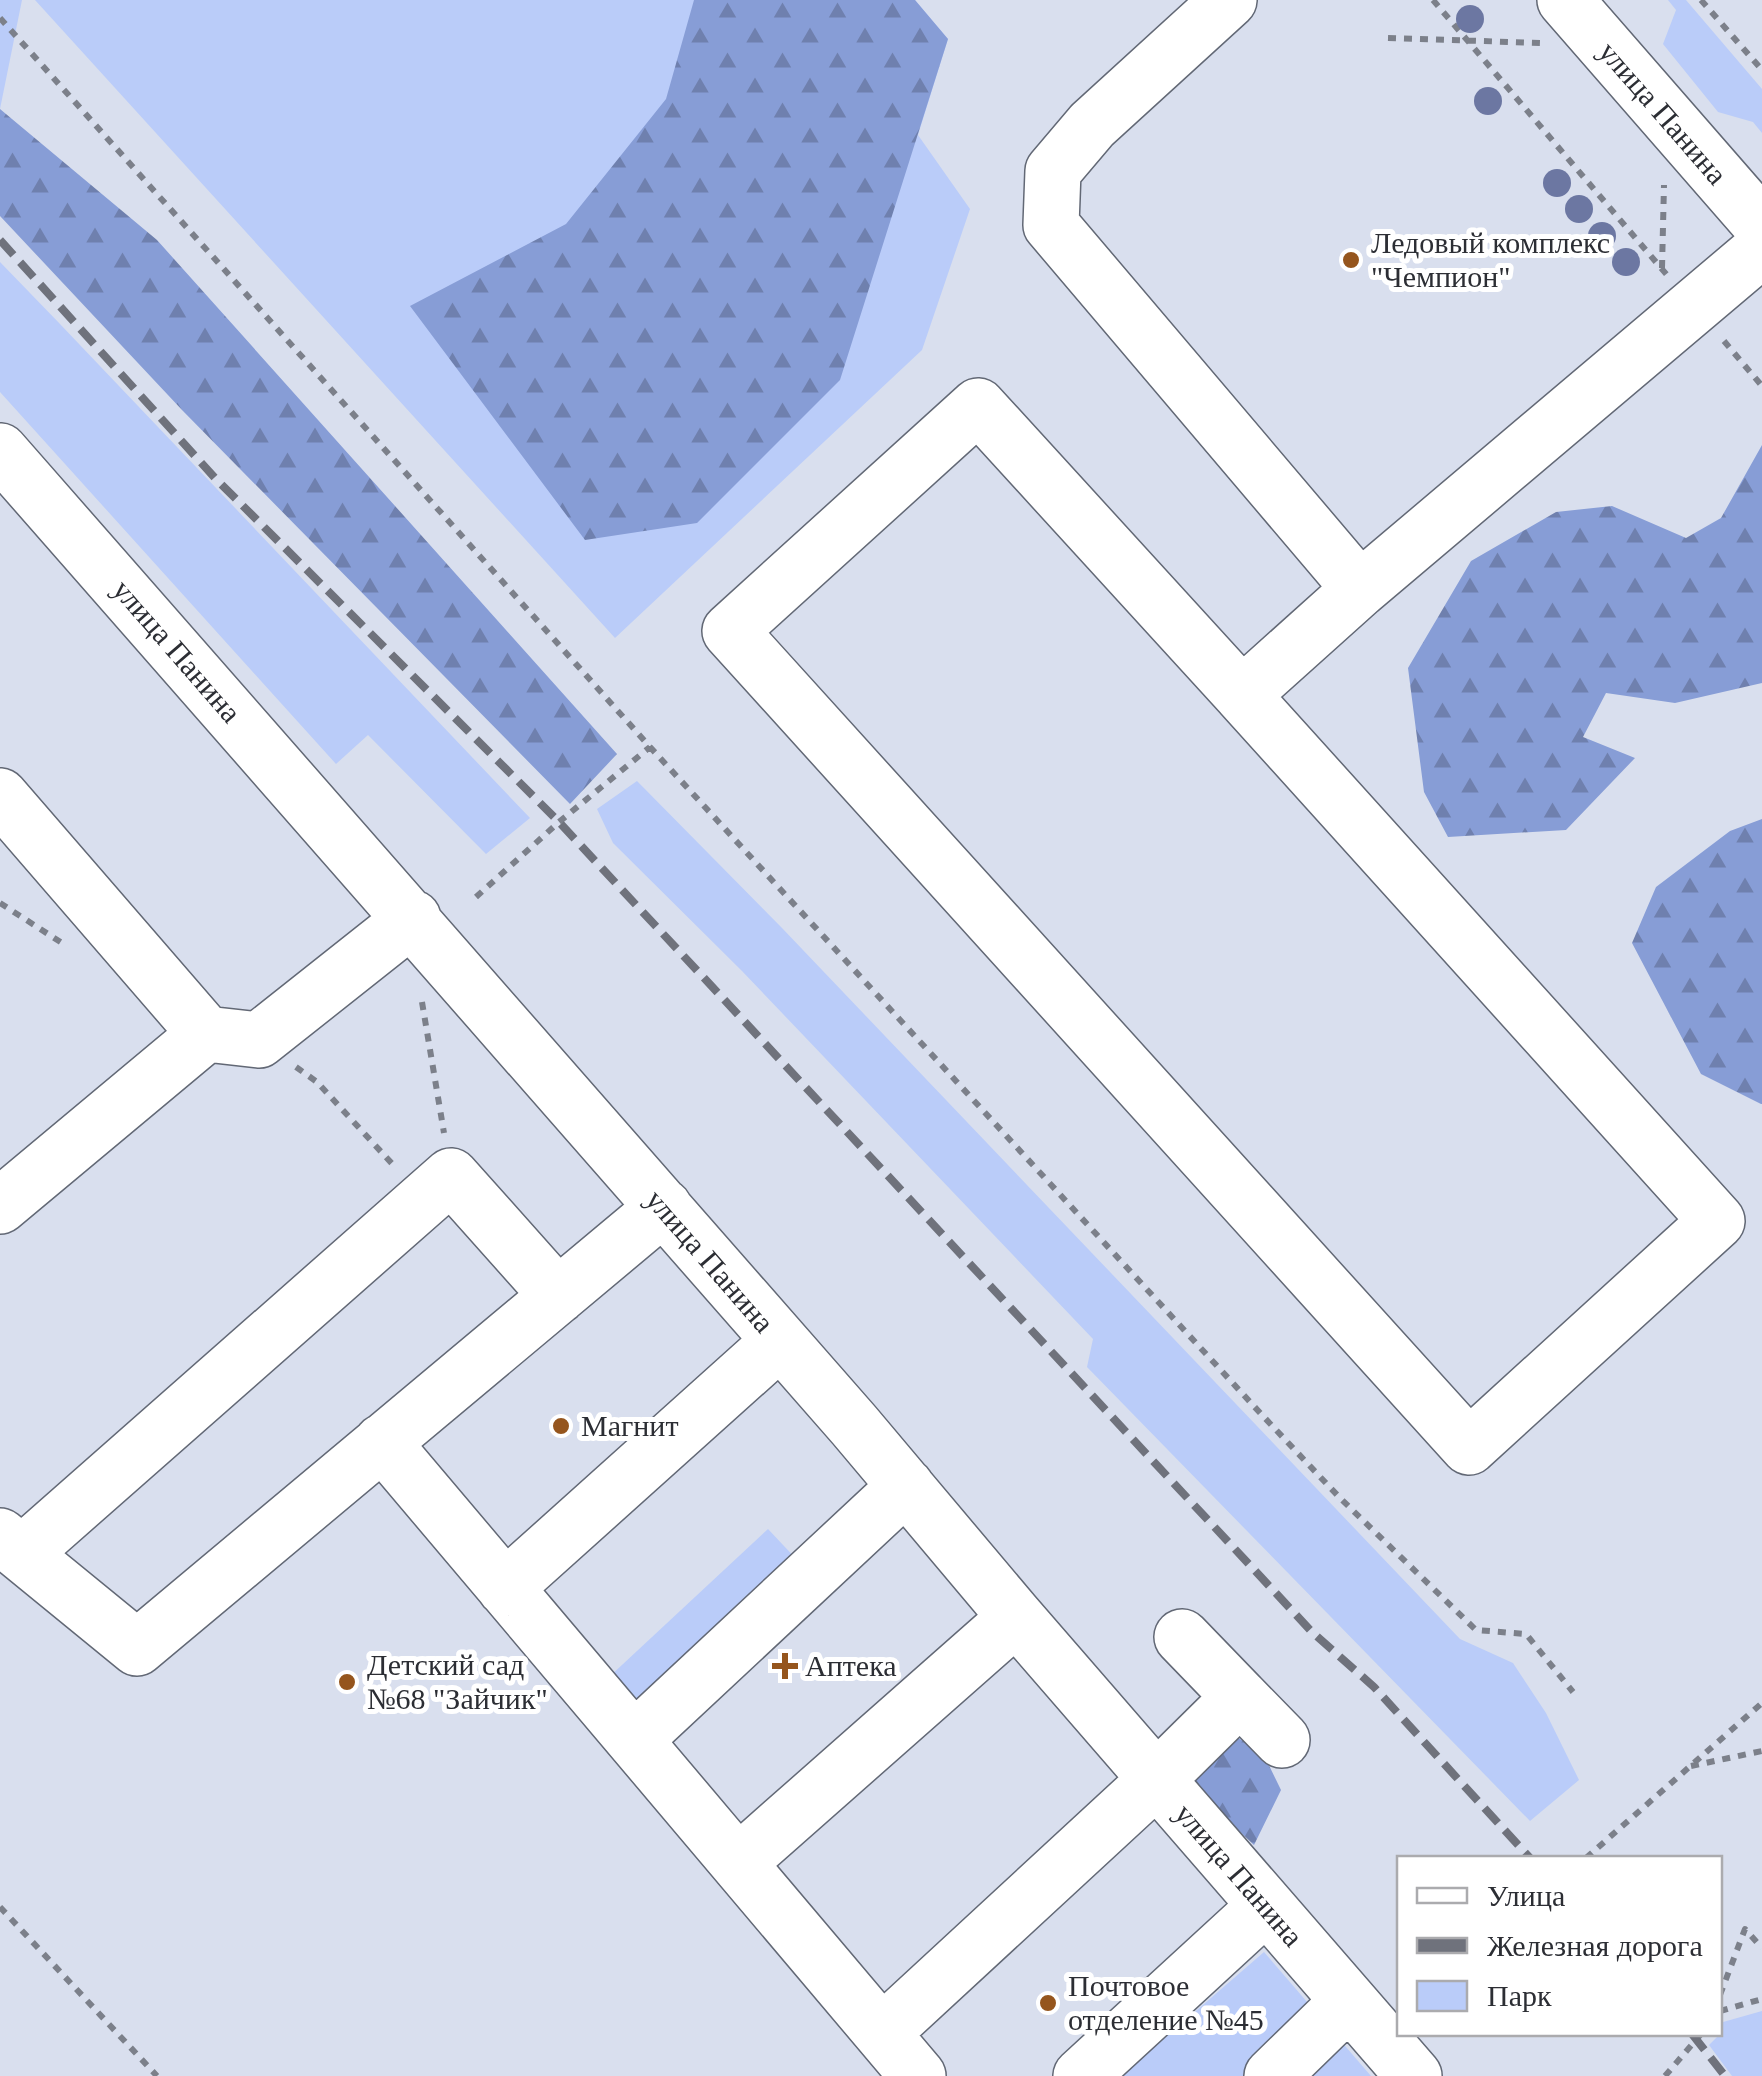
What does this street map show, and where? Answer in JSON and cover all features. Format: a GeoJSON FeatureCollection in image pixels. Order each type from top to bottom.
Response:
{"type":"FeatureCollection","features":[{"type":"Feature","properties":{"kind":"street"},"geometry":{"type":"LineString","coordinates":[[1229,0],[1092,124],[1053,171],[1051,224],[1360,589]]}},
{"type":"Feature","properties":{"kind":"street","name":"улица Панина"},"geometry":{"type":"LineString","coordinates":[[1554,22],[1762,226]]}},
{"type":"Feature","properties":{"kind":"street"},"geometry":{"type":"LineString","coordinates":[[1242,696],[1678,287],[1762,249]]}},
{"type":"Feature","properties":{"kind":"street"},"geometry":{"type":"LineString","coordinates":[[978,406],[1242,696],[1717,1222],[1469,1447],[730,631],[978,406]]}},
{"type":"Feature","properties":{"kind":"street","name":"улица Панина"},"geometry":{"type":"LineString","coordinates":[[0,451],[413,918],[1414,2076]]}},
{"type":"Feature","properties":{"kind":"street"},"geometry":{"type":"LineString","coordinates":[[0,796],[232,1037]]}},
{"type":"Feature","properties":{"kind":"street"},"geometry":{"type":"LineString","coordinates":[[0,1206],[232,1037],[413,918]]}},
{"type":"Feature","properties":{"kind":"street"},"geometry":{"type":"LineString","coordinates":[[558,1296],[438,1188],[11,1545],[136,1648],[382,1442],[558,1296],[664,1207]]}},
{"type":"Feature","properties":{"kind":"street"},"geometry":{"type":"LineString","coordinates":[[504,1588],[780,1341]]}},
{"type":"Feature","properties":{"kind":"street"},"geometry":{"type":"LineString","coordinates":[[382,1442],[918,2076]]}},
{"type":"Feature","properties":{"kind":"street"},"geometry":{"type":"LineString","coordinates":[[634,1740],[906,1486]]}},
{"type":"Feature","properties":{"kind":"street"},"geometry":{"type":"LineString","coordinates":[[738,1863],[1003,1629],[1014,1614]]}},
{"type":"Feature","properties":{"kind":"street"},"geometry":{"type":"LineString","coordinates":[[1182,1636],[1282,1740]]}},
{"type":"Feature","properties":{"kind":"street"},"geometry":{"type":"LineString","coordinates":[[882,2034],[1240,1698]]}},
{"type":"Feature","properties":{"kind":"street"},"geometry":{"type":"LineString","coordinates":[[1081,2076],[1266,1906]]}},
{"type":"Feature","properties":{"kind":"street"},"geometry":{"type":"LineString","coordinates":[[1272,2076],[1349,2001]]}},
{"type":"Feature","properties":{"kind":"path"},"geometry":{"type":"LineString","coordinates":[[1434,0],[1762,386]]}},
{"type":"Feature","properties":{"kind":"path"},"geometry":{"type":"LineString","coordinates":[[1701,0],[1762,70]]}},
{"type":"Feature","properties":{"kind":"path"},"geometry":{"type":"LineString","coordinates":[[0,18],[650,747],[1340,1498],[1476,1630],[1526,1634],[1573,1692]]}},
{"type":"Feature","properties":{"kind":"path"},"geometry":{"type":"LineString","coordinates":[[1388,38],[1467,40],[1554,22]]}},
{"type":"Feature","properties":{"kind":"path"},"geometry":{"type":"LineString","coordinates":[[1664,169],[1678,287]]}},
{"type":"Feature","properties":{"kind":"path"},"geometry":{"type":"LineString","coordinates":[[476,897],[650,747]]}},
{"type":"Feature","properties":{"kind":"path"},"geometry":{"type":"LineString","coordinates":[[419,989],[438,1188]]}},
{"type":"Feature","properties":{"kind":"path"},"geometry":{"type":"LineString","coordinates":[[232,1037],[318,1082],[438,1188]]}},
{"type":"Feature","properties":{"kind":"path"},"geometry":{"type":"LineString","coordinates":[[1588,1856],[1762,1703]]}},
{"type":"Feature","properties":{"kind":"path"},"geometry":{"type":"LineString","coordinates":[[1690,1767],[1762,1751]]}},
{"type":"Feature","properties":{"kind":"path"},"geometry":{"type":"LineString","coordinates":[[0,1907],[158,2076]]}},
{"type":"Feature","properties":{"kind":"path"},"geometry":{"type":"LineString","coordinates":[[1722,1989],[1744,1928],[1762,1948]]}},
{"type":"Feature","properties":{"kind":"path"},"geometry":{"type":"LineString","coordinates":[[1722,2010],[1762,1999]]}},
{"type":"Feature","properties":{"kind":"path"},"geometry":{"type":"LineString","coordinates":[[1664,2076],[1699,2036]]}},
{"type":"Feature","properties":{"kind":"green space"},"geometry":{"type":"Polygon","coordinates":[[[0,0],[22,0],[0,109],[0,0]]]}},
{"type":"Feature","properties":{"kind":"green space"},"geometry":{"type":"Polygon","coordinates":[[[35,0],[915,0],[948,39],[918,135],[970,209],[922,350],[615,638],[35,0]]]}},
{"type":"Feature","properties":{"kind":"green space"},"geometry":{"type":"Polygon","coordinates":[[[694,0],[915,0],[948,39],[840,380],[697,523],[585,540],[410,306],[566,224],[666,99],[694,0]]]}},
{"type":"Feature","properties":{"kind":"green space"},"geometry":{"type":"Polygon","coordinates":[[[1668,0],[1686,0],[1762,89],[1762,133],[1753,122],[1718,112],[1663,44],[1676,10],[1668,0]]]}},
{"type":"Feature","properties":{"kind":"green space"},"geometry":{"type":"Polygon","coordinates":[[[0,109],[157,240],[617,754],[570,804],[183,411],[0,216],[0,109]]]}},
{"type":"Feature","properties":{"kind":"green space"},"geometry":{"type":"Polygon","coordinates":[[[0,262],[530,818],[486,854],[368,735],[336,764],[0,392],[0,262]]]}},
{"type":"Feature","properties":{"kind":"green space"},"geometry":{"type":"Polygon","coordinates":[[[1762,445],[1762,683],[1675,703],[1606,693],[1583,737],[1635,758],[1566,830],[1448,837],[1424,792],[1408,668],[1471,561],[1556,512],[1612,506],[1686,538],[1721,518],[1762,445]]]}},
{"type":"Feature","properties":{"kind":"green space"},"geometry":{"type":"Polygon","coordinates":[[[637,781],[1460,1639],[1513,1663],[1546,1713],[1579,1780],[1530,1821],[1087,1367],[1093,1339],[742,971],[613,843],[597,809],[637,781]]]}},
{"type":"Feature","properties":{"kind":"green space"},"geometry":{"type":"Polygon","coordinates":[[[1762,819],[1761,1104],[1701,1074],[1632,943],[1656,887],[1730,831],[1762,819]]]}},
{"type":"Feature","properties":{"kind":"green space"},"geometry":{"type":"Polygon","coordinates":[[[768,1529],[800,1563],[650,1712],[608,1678],[768,1529]]]}},
{"type":"Feature","properties":{"kind":"green space"},"geometry":{"type":"Polygon","coordinates":[[[1225,1730],[1263,1753],[1281,1790],[1254,1845],[1182,1777],[1225,1730]]]}},
{"type":"Feature","properties":{"kind":"green space"},"geometry":{"type":"Polygon","coordinates":[[[1264,1952],[1371,2076],[1121,2076],[1264,1952]]]}},
{"type":"Feature","properties":{"kind":"green space"},"geometry":{"type":"Polygon","coordinates":[[[1762,2011],[1762,2076],[1732,2076],[1709,2045],[1722,2036],[1723,2022],[1762,2011]]]}},
{"type":"Feature","properties":{"kind":"railway"},"geometry":{"type":"LineString","coordinates":[[0,240],[215,478],[559,822],[1312,1632],[1374,1687],[1528,1856]]}},
{"type":"Feature","properties":{"kind":"railway"},"geometry":{"type":"LineString","coordinates":[[1694,2036],[1725,2076]]}},
{"type":"Feature","properties":{"kind":"place","name":"Ледовый комплекс \"Чемпион\""},"geometry":{"type":"Point","coordinates":[1351,260]}},
{"type":"Feature","properties":{"kind":"place","name":"Магнит"},"geometry":{"type":"Point","coordinates":[561,1426]}},
{"type":"Feature","properties":{"kind":"place","name":"Аптека"},"geometry":{"type":"Point","coordinates":[785,1666]}},
{"type":"Feature","properties":{"kind":"place","name":"Детский сад №68 \"Зайчик\""},"geometry":{"type":"Point","coordinates":[347,1682]}},
{"type":"Feature","properties":{"kind":"place","name":"Почтовое отделение №45"},"geometry":{"type":"Point","coordinates":[1048,2003]}}]}
